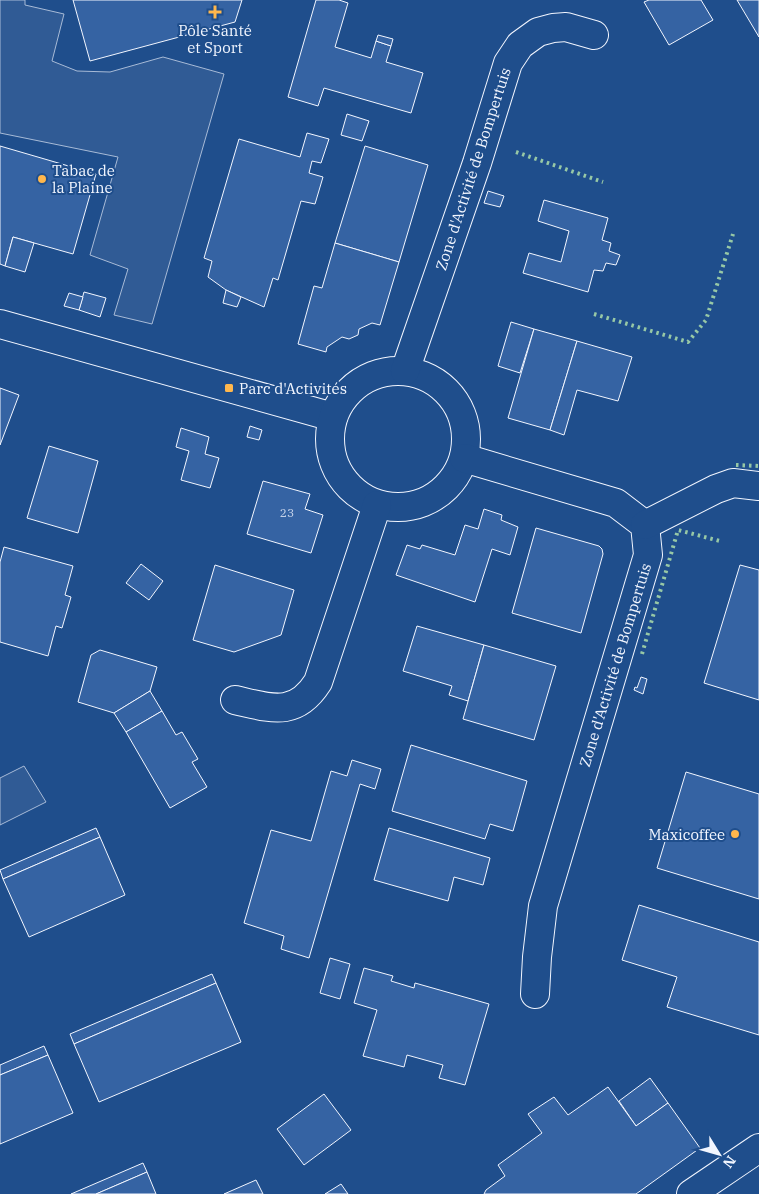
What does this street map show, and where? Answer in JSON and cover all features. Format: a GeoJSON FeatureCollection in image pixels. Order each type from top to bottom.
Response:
{"type":"FeatureCollection","features":[{"type":"Feature","properties":{"kind":"street","name":"Zone d'Activité de Bompertuis"},"geometry":{"type":"LineString","coordinates":[[405,371],[477,163],[508,63],[520,44],[538,32],[552,28],[566,28],[594,35]]}},
{"type":"Feature","properties":{"kind":"street"},"geometry":{"type":"LineString","coordinates":[[0,324],[333,417]]}},
{"type":"Feature","properties":{"kind":"street"},"geometry":{"type":"LineString","coordinates":[[405,371],[424,376],[441,386],[455,400],[463,418],[467,438],[464,458],[455,478],[440,494],[420,504],[399,508],[377,505],[358,495],[342,480],[332,460],[330,439],[333,417],[344,397],[361,382],[382,373],[405,371]]}},
{"type":"Feature","properties":{"kind":"street"},"geometry":{"type":"LineString","coordinates":[[464,458],[616,504],[645,525],[716,489],[733,484],[759,486]]}},
{"type":"Feature","properties":{"kind":"street"},"geometry":{"type":"LineString","coordinates":[[235,700],[273,708],[294,706],[310,694],[318,682],[377,505]]}},
{"type":"Feature","properties":{"kind":"street","name":"Zone d'Activité de Bompertuis"},"geometry":{"type":"LineString","coordinates":[[535,994],[537,957],[544,906],[648,555],[645,525]]}},
{"type":"Feature","properties":{"kind":"street"},"geometry":{"type":"LineString","coordinates":[[692,1194],[759,1148]]}},
{"type":"Feature","properties":{"kind":"shaded area"},"geometry":{"type":"Polygon","coordinates":[[[0,0],[25,0],[25,5],[64,14],[52,61],[77,71],[110,72],[163,57],[224,74],[152,324],[114,315],[128,269],[90,255],[118,157],[0,133],[0,0]]]}},
{"type":"Feature","properties":{"kind":"shaded area"},"geometry":{"type":"Polygon","coordinates":[[[24,766],[46,802],[0,825],[0,778],[24,766]]]}},
{"type":"Feature","properties":{"kind":"building"},"geometry":{"type":"Polygon","coordinates":[[[73,0],[242,0],[235,22],[90,61],[73,0]]]}},
{"type":"Feature","properties":{"kind":"building"},"geometry":{"type":"Polygon","coordinates":[[[316,0],[339,0],[348,3],[335,47],[371,58],[376,41],[391,46],[386,62],[423,73],[411,113],[324,88],[318,106],[288,97],[316,0]]]}},
{"type":"Feature","properties":{"kind":"building"},"geometry":{"type":"Polygon","coordinates":[[[649,0],[701,0],[713,20],[669,45],[644,2],[649,0]]]}},
{"type":"Feature","properties":{"kind":"building"},"geometry":{"type":"Polygon","coordinates":[[[737,0],[759,0],[759,37],[737,0]]]}},
{"type":"Feature","properties":{"kind":"building"},"geometry":{"type":"Polygon","coordinates":[[[378,35],[393,39],[391,46],[376,41],[378,35]]]}},
{"type":"Feature","properties":{"kind":"building"},"geometry":{"type":"Polygon","coordinates":[[[347,114],[369,121],[362,141],[341,135],[347,114]]]}},
{"type":"Feature","properties":{"kind":"building"},"geometry":{"type":"Polygon","coordinates":[[[307,133],[329,139],[321,163],[312,161],[309,173],[323,177],[315,204],[301,201],[278,280],[273,278],[264,307],[226,290],[208,277],[212,261],[204,258],[239,139],[300,157],[307,133]]]}},
{"type":"Feature","properties":{"kind":"building"},"geometry":{"type":"Polygon","coordinates":[[[0,146],[96,174],[73,254],[13,237],[5,266],[0,264],[0,146]]]}},
{"type":"Feature","properties":{"kind":"building"},"geometry":{"type":"Polygon","coordinates":[[[365,146],[428,165],[399,262],[335,243],[365,146]]]}},
{"type":"Feature","properties":{"kind":"building"},"geometry":{"type":"Polygon","coordinates":[[[488,191],[504,196],[500,207],[484,203],[488,191]]]}},
{"type":"Feature","properties":{"kind":"building"},"geometry":{"type":"Polygon","coordinates":[[[544,200],[608,218],[602,240],[611,243],[609,251],[620,255],[616,265],[606,263],[603,271],[594,270],[588,292],[523,273],[529,253],[561,262],[569,231],[538,221],[544,200]]]}},
{"type":"Feature","properties":{"kind":"building"},"geometry":{"type":"Polygon","coordinates":[[[13,237],[34,243],[25,272],[5,266],[13,237]]]}},
{"type":"Feature","properties":{"kind":"building"},"geometry":{"type":"Polygon","coordinates":[[[335,243],[399,262],[380,325],[372,323],[359,329],[358,335],[349,339],[342,337],[327,347],[326,352],[298,344],[314,286],[322,288],[335,243]]]}},
{"type":"Feature","properties":{"kind":"building"},"geometry":{"type":"Polygon","coordinates":[[[226,290],[241,297],[237,307],[223,303],[226,290]]]}},
{"type":"Feature","properties":{"kind":"building"},"geometry":{"type":"Polygon","coordinates":[[[84,292],[106,298],[100,317],[79,310],[84,292]]]}},
{"type":"Feature","properties":{"kind":"building"},"geometry":{"type":"Polygon","coordinates":[[[69,293],[83,297],[79,310],[64,306],[69,293]]]}},
{"type":"Feature","properties":{"kind":"building"},"geometry":{"type":"Polygon","coordinates":[[[511,322],[534,329],[520,373],[498,366],[511,322]]]}},
{"type":"Feature","properties":{"kind":"building"},"geometry":{"type":"Polygon","coordinates":[[[534,329],[577,341],[550,430],[508,418],[534,329]]]}},
{"type":"Feature","properties":{"kind":"building"},"geometry":{"type":"Polygon","coordinates":[[[577,341],[632,357],[618,401],[577,390],[564,435],[550,430],[577,341]]]}},
{"type":"Feature","properties":{"kind":"building"},"geometry":{"type":"Polygon","coordinates":[[[0,388],[19,395],[0,445],[0,388]]]}},
{"type":"Feature","properties":{"kind":"building"},"geometry":{"type":"Polygon","coordinates":[[[250,426],[262,430],[259,440],[247,437],[250,426]]]}},
{"type":"Feature","properties":{"kind":"building"},"geometry":{"type":"Polygon","coordinates":[[[181,428],[209,437],[205,454],[219,458],[210,488],[181,480],[189,451],[176,447],[181,428]]]}},
{"type":"Feature","properties":{"kind":"building"},"geometry":{"type":"Polygon","coordinates":[[[49,446],[98,461],[78,533],[27,518],[49,446]]]}},
{"type":"Feature","properties":{"kind":"building"},"geometry":{"type":"Polygon","coordinates":[[[263,481],[310,494],[305,509],[323,515],[311,553],[247,534],[263,481]]]}},
{"type":"Feature","properties":{"kind":"building"},"geometry":{"type":"Polygon","coordinates":[[[484,509],[502,515],[501,520],[518,527],[510,555],[492,549],[475,602],[396,575],[407,545],[420,549],[422,545],[455,555],[465,525],[478,529],[484,509]]]}},
{"type":"Feature","properties":{"kind":"building"},"geometry":{"type":"Polygon","coordinates":[[[536,528],[599,546],[602,549],[603,554],[581,633],[512,613],[536,528]]]}},
{"type":"Feature","properties":{"kind":"building"},"geometry":{"type":"Polygon","coordinates":[[[4,547],[73,566],[65,595],[71,597],[62,628],[56,626],[48,656],[0,642],[0,562],[4,547]]]}},
{"type":"Feature","properties":{"kind":"building"},"geometry":{"type":"Polygon","coordinates":[[[141,564],[163,581],[149,600],[126,583],[141,564]]]}},
{"type":"Feature","properties":{"kind":"building"},"geometry":{"type":"Polygon","coordinates":[[[215,565],[294,590],[281,635],[234,652],[193,640],[215,565]]]}},
{"type":"Feature","properties":{"kind":"building"},"geometry":{"type":"Polygon","coordinates":[[[740,565],[759,570],[759,700],[704,683],[740,565]]]}},
{"type":"Feature","properties":{"kind":"building"},"geometry":{"type":"Polygon","coordinates":[[[417,626],[484,645],[468,701],[449,695],[452,686],[403,671],[417,626]]]}},
{"type":"Feature","properties":{"kind":"building"},"geometry":{"type":"Polygon","coordinates":[[[484,645],[556,666],[534,740],[463,719],[484,645]]]}},
{"type":"Feature","properties":{"kind":"building"},"geometry":{"type":"Polygon","coordinates":[[[100,650],[157,667],[150,691],[114,713],[78,702],[91,655],[100,650]]]}},
{"type":"Feature","properties":{"kind":"building"},"geometry":{"type":"Polygon","coordinates":[[[641,677],[647,679],[643,694],[634,690],[635,687],[637,688],[641,677]]]}},
{"type":"Feature","properties":{"kind":"building"},"geometry":{"type":"Polygon","coordinates":[[[150,691],[162,711],[126,732],[114,713],[150,691]]]}},
{"type":"Feature","properties":{"kind":"building"},"geometry":{"type":"Polygon","coordinates":[[[162,711],[176,735],[182,732],[198,759],[192,762],[207,787],[170,808],[126,732],[162,711]]]}},
{"type":"Feature","properties":{"kind":"building"},"geometry":{"type":"Polygon","coordinates":[[[411,745],[527,781],[513,831],[490,824],[485,839],[392,811],[411,745]]]}},
{"type":"Feature","properties":{"kind":"building"},"geometry":{"type":"Polygon","coordinates":[[[352,760],[381,769],[375,789],[360,784],[309,958],[281,949],[284,936],[244,923],[271,830],[311,841],[331,771],[347,776],[352,760]]]}},
{"type":"Feature","properties":{"kind":"building"},"geometry":{"type":"Polygon","coordinates":[[[686,772],[759,794],[759,899],[657,868],[686,772]]]}},
{"type":"Feature","properties":{"kind":"building"},"geometry":{"type":"Polygon","coordinates":[[[96,828],[100,837],[3,879],[0,870],[96,828]]]}},
{"type":"Feature","properties":{"kind":"building"},"geometry":{"type":"Polygon","coordinates":[[[389,828],[490,858],[483,885],[454,877],[448,901],[374,880],[389,828]]]}},
{"type":"Feature","properties":{"kind":"building"},"geometry":{"type":"Polygon","coordinates":[[[100,837],[125,895],[29,937],[3,879],[100,837]]]}},
{"type":"Feature","properties":{"kind":"building"},"geometry":{"type":"Polygon","coordinates":[[[639,905],[759,942],[759,1035],[667,1007],[677,977],[622,960],[639,905]]]}},
{"type":"Feature","properties":{"kind":"building"},"geometry":{"type":"Polygon","coordinates":[[[330,958],[350,964],[340,999],[320,993],[330,958]]]}},
{"type":"Feature","properties":{"kind":"building"},"geometry":{"type":"Polygon","coordinates":[[[364,968],[393,976],[391,981],[414,988],[415,983],[489,1004],[465,1085],[439,1078],[443,1065],[407,1055],[404,1067],[363,1056],[377,1010],[354,1003],[364,968]]]}},
{"type":"Feature","properties":{"kind":"building"},"geometry":{"type":"Polygon","coordinates":[[[212,974],[216,983],[74,1044],[70,1034],[212,974]]]}},
{"type":"Feature","properties":{"kind":"building"},"geometry":{"type":"Polygon","coordinates":[[[216,983],[241,1042],[99,1102],[74,1044],[216,983]]]}},
{"type":"Feature","properties":{"kind":"building"},"geometry":{"type":"Polygon","coordinates":[[[44,1046],[48,1055],[0,1075],[0,1065],[44,1046]]]}},
{"type":"Feature","properties":{"kind":"building"},"geometry":{"type":"Polygon","coordinates":[[[48,1055],[73,1113],[0,1144],[0,1075],[48,1055]]]}},
{"type":"Feature","properties":{"kind":"building"},"geometry":{"type":"Polygon","coordinates":[[[650,1078],[668,1103],[636,1126],[619,1101],[650,1078]]]}},
{"type":"Feature","properties":{"kind":"building"},"geometry":{"type":"Polygon","coordinates":[[[608,1087],[636,1126],[668,1103],[700,1148],[636,1194],[484,1194],[486,1190],[505,1176],[498,1165],[542,1133],[528,1114],[554,1097],[568,1115],[608,1087]]]}},
{"type":"Feature","properties":{"kind":"building"},"geometry":{"type":"Polygon","coordinates":[[[324,1094],[351,1130],[304,1165],[277,1129],[324,1094]]]}},
{"type":"Feature","properties":{"kind":"building"},"geometry":{"type":"Polygon","coordinates":[[[143,1163],[147,1172],[96,1194],[71,1194],[143,1163]]]}},
{"type":"Feature","properties":{"kind":"building"},"geometry":{"type":"Polygon","coordinates":[[[147,1172],[156,1194],[96,1194],[147,1172]]]}},
{"type":"Feature","properties":{"kind":"building"},"geometry":{"type":"Polygon","coordinates":[[[256,1180],[263,1194],[224,1194],[256,1180]]]}},
{"type":"Feature","properties":{"kind":"building"},"geometry":{"type":"Polygon","coordinates":[[[341,1184],[348,1194],[325,1194],[341,1184]]]}},
{"type":"Feature","properties":{"kind":"hedge"},"geometry":{"type":"LineString","coordinates":[[516,152],[603,182]]}},
{"type":"Feature","properties":{"kind":"hedge"},"geometry":{"type":"LineString","coordinates":[[594,314],[688,342],[706,320],[733,234]]}},
{"type":"Feature","properties":{"kind":"hedge"},"geometry":{"type":"LineString","coordinates":[[736,465],[759,466]]}},
{"type":"Feature","properties":{"kind":"hedge"},"geometry":{"type":"LineString","coordinates":[[642,654],[678,530],[720,541]]}},
{"type":"Feature","properties":{"kind":"place","name":"Pôle Santé et Sport"},"geometry":{"type":"Point","coordinates":[215,12]}},
{"type":"Feature","properties":{"kind":"place","name":"Tabac de la Plaine"},"geometry":{"type":"Point","coordinates":[42,179]}},
{"type":"Feature","properties":{"kind":"place","name":"Parc d'Activités"},"geometry":{"type":"Point","coordinates":[229,388]}},
{"type":"Feature","properties":{"kind":"place","name":"Maxicoffee"},"geometry":{"type":"Point","coordinates":[735,834]}}]}
